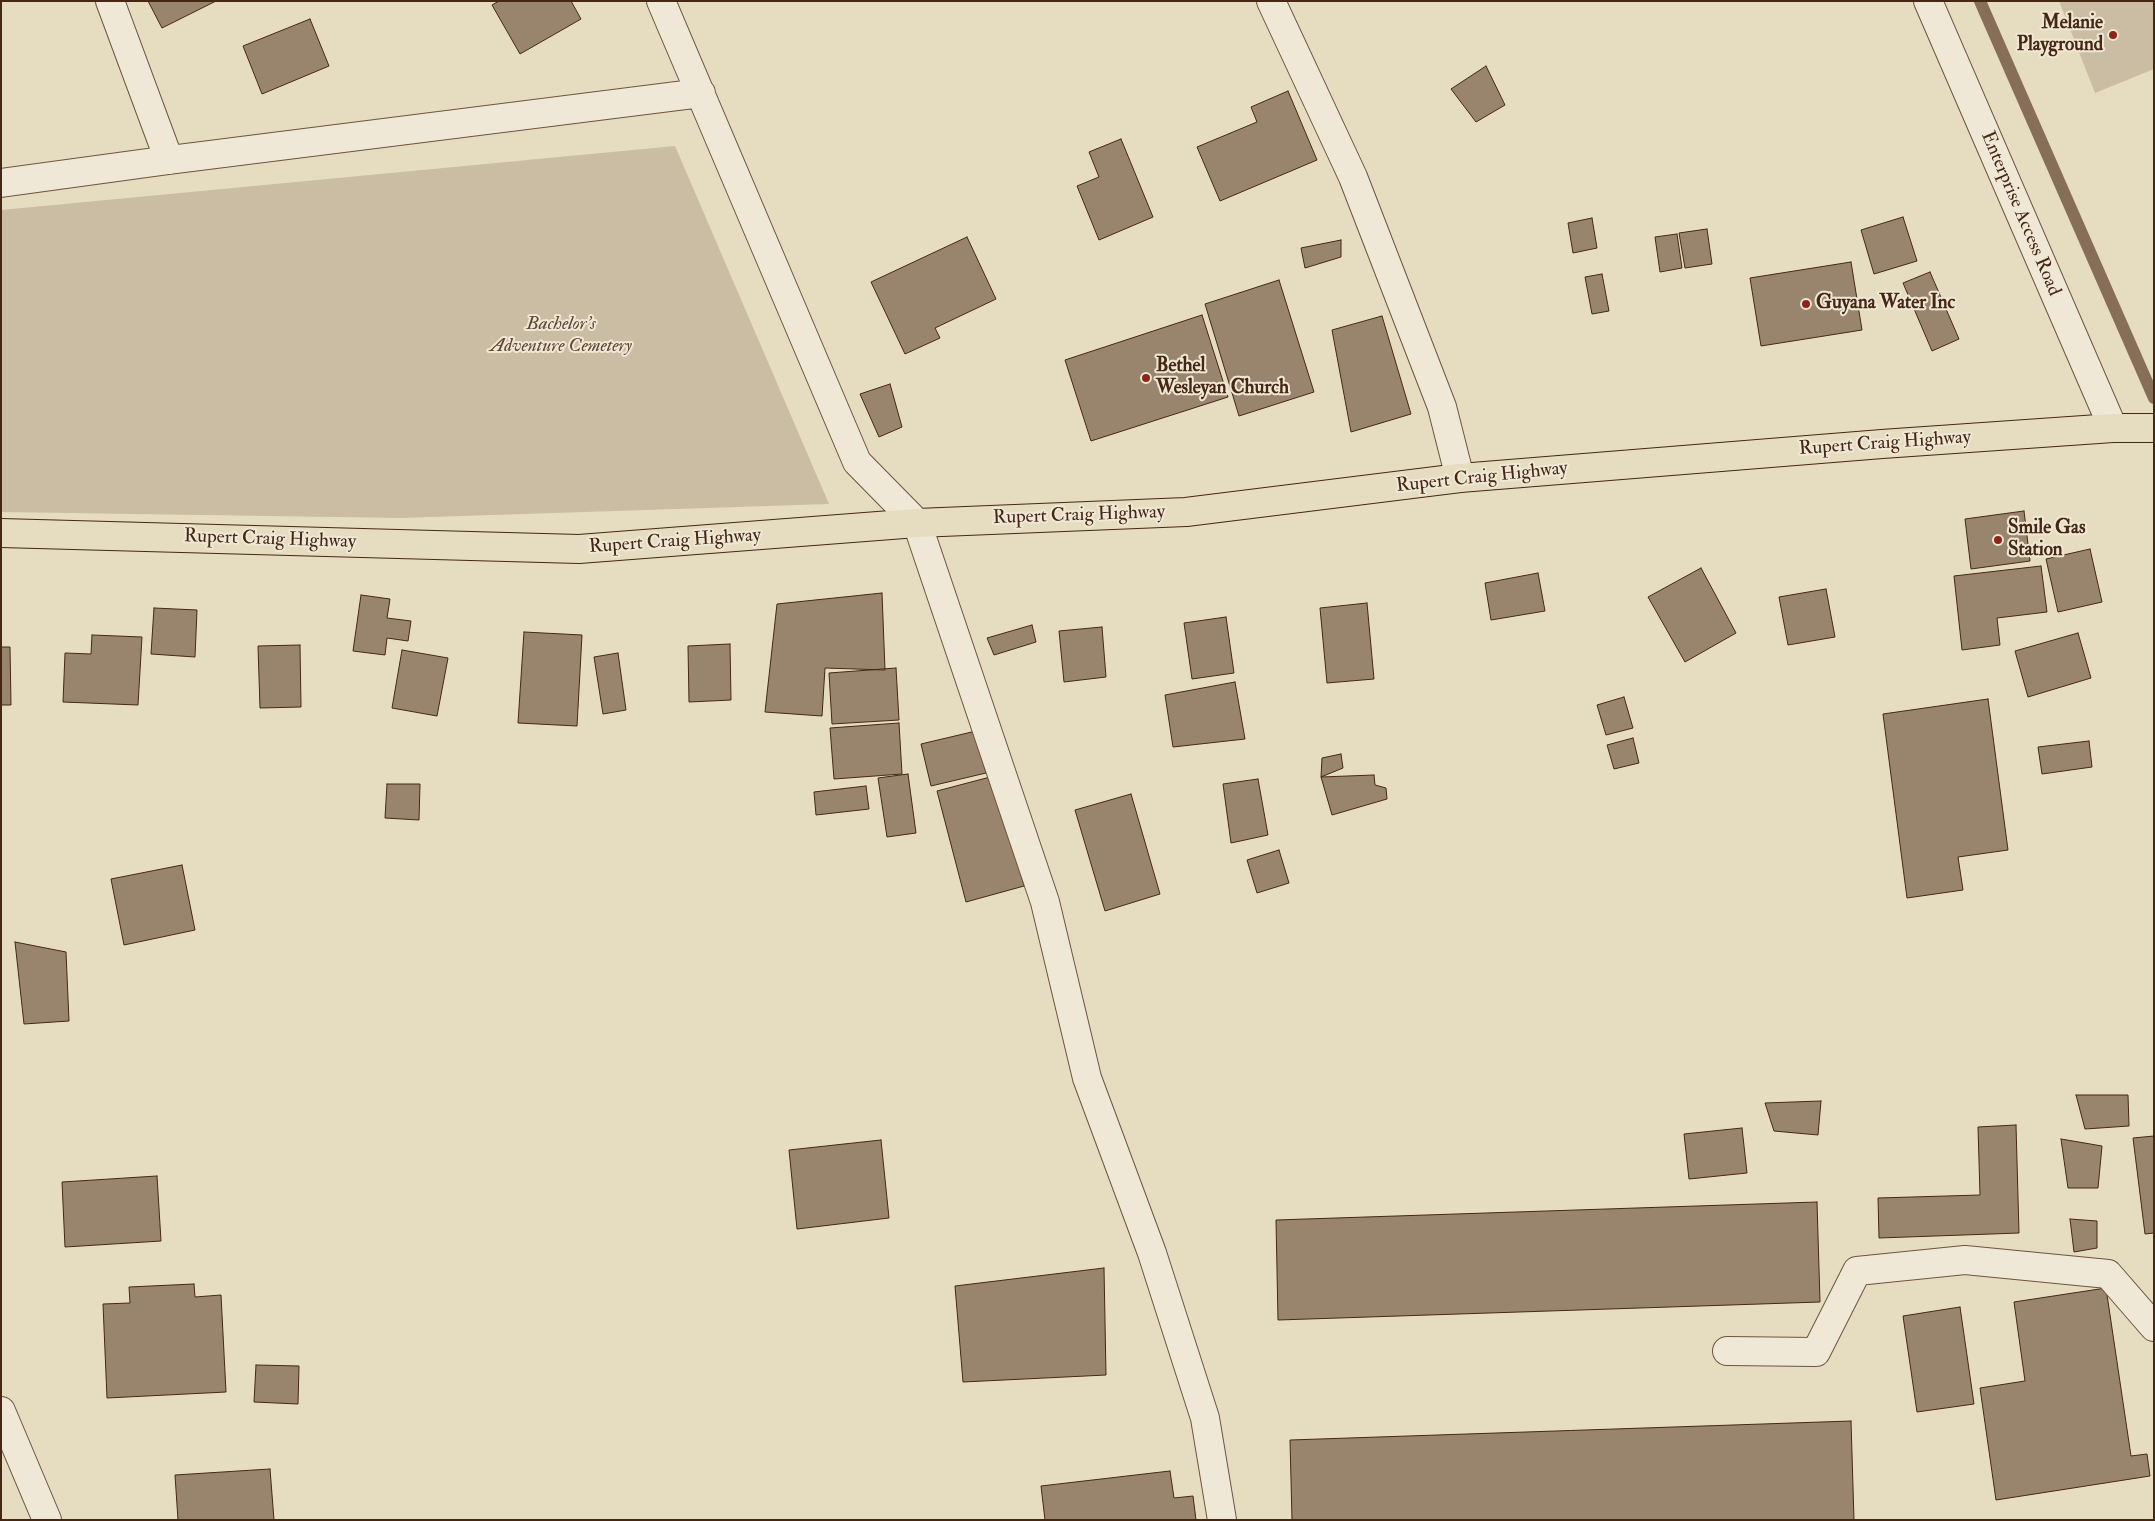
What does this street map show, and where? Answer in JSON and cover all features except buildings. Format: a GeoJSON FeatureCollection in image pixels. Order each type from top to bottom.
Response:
{"type":"FeatureCollection","features":[{"type":"Feature","properties":{"kind":"main road","name":"Rupert Craig Highway"},"geometry":{"type":"LineString","coordinates":[[1,533],[578,549],[917,523],[1186,512],[1460,478],[1872,444],[2112,428],[2154,428]]}},
{"type":"Feature","properties":{"kind":"street"},"geometry":{"type":"LineString","coordinates":[[110,1],[169,160]]}},
{"type":"Feature","properties":{"kind":"street"},"geometry":{"type":"LineString","coordinates":[[661,1],[857,462],[917,523],[1046,902],[1087,1078],[1152,1252],[1205,1418],[1222,1520]]}},
{"type":"Feature","properties":{"kind":"street"},"geometry":{"type":"LineString","coordinates":[[1271,1],[1353,177],[1442,407],[1460,478]]}},
{"type":"Feature","properties":{"kind":"street","name":"Enterprise Access Road"},"geometry":{"type":"LineString","coordinates":[[1928,1],[2112,428]]}},
{"type":"Feature","properties":{"kind":"street"},"geometry":{"type":"LineString","coordinates":[[1,183],[701,93]]}},
{"type":"Feature","properties":{"kind":"street"},"geometry":{"type":"LineString","coordinates":[[1727,1351],[1816,1352],[1857,1271],[1965,1260],[2108,1274],[2154,1327]]}},
{"type":"Feature","properties":{"kind":"street"},"geometry":{"type":"LineString","coordinates":[[1,1411],[47,1520]]}},
{"type":"Feature","properties":{"kind":"green space","name":"Melanie Playground"},"geometry":{"type":"Polygon","coordinates":[[[2059,1],[2154,1],[2154,69],[2095,93],[2059,1]]]}},
{"type":"Feature","properties":{"kind":"green space","name":"Bachelor's Adventure Cemetery"},"geometry":{"type":"Polygon","coordinates":[[[675,146],[829,504],[401,518],[1,512],[1,210],[675,146]]]}},
{"type":"Feature","properties":{"kind":"waterway"},"geometry":{"type":"LineString","coordinates":[[1980,1],[2154,398]]}},
{"type":"Feature","properties":{"kind":"place","name":"Melanie Playground"},"geometry":{"type":"Point","coordinates":[2113,35]}},
{"type":"Feature","properties":{"kind":"place","name":"Guyana Water Inc"},"geometry":{"type":"Point","coordinates":[1806,304]}},
{"type":"Feature","properties":{"kind":"place","name":"Bethel Wesleyan Church"},"geometry":{"type":"Point","coordinates":[1146,378]}},
{"type":"Feature","properties":{"kind":"place","name":"Smile Gas Station"},"geometry":{"type":"Point","coordinates":[1998,540]}}]}
